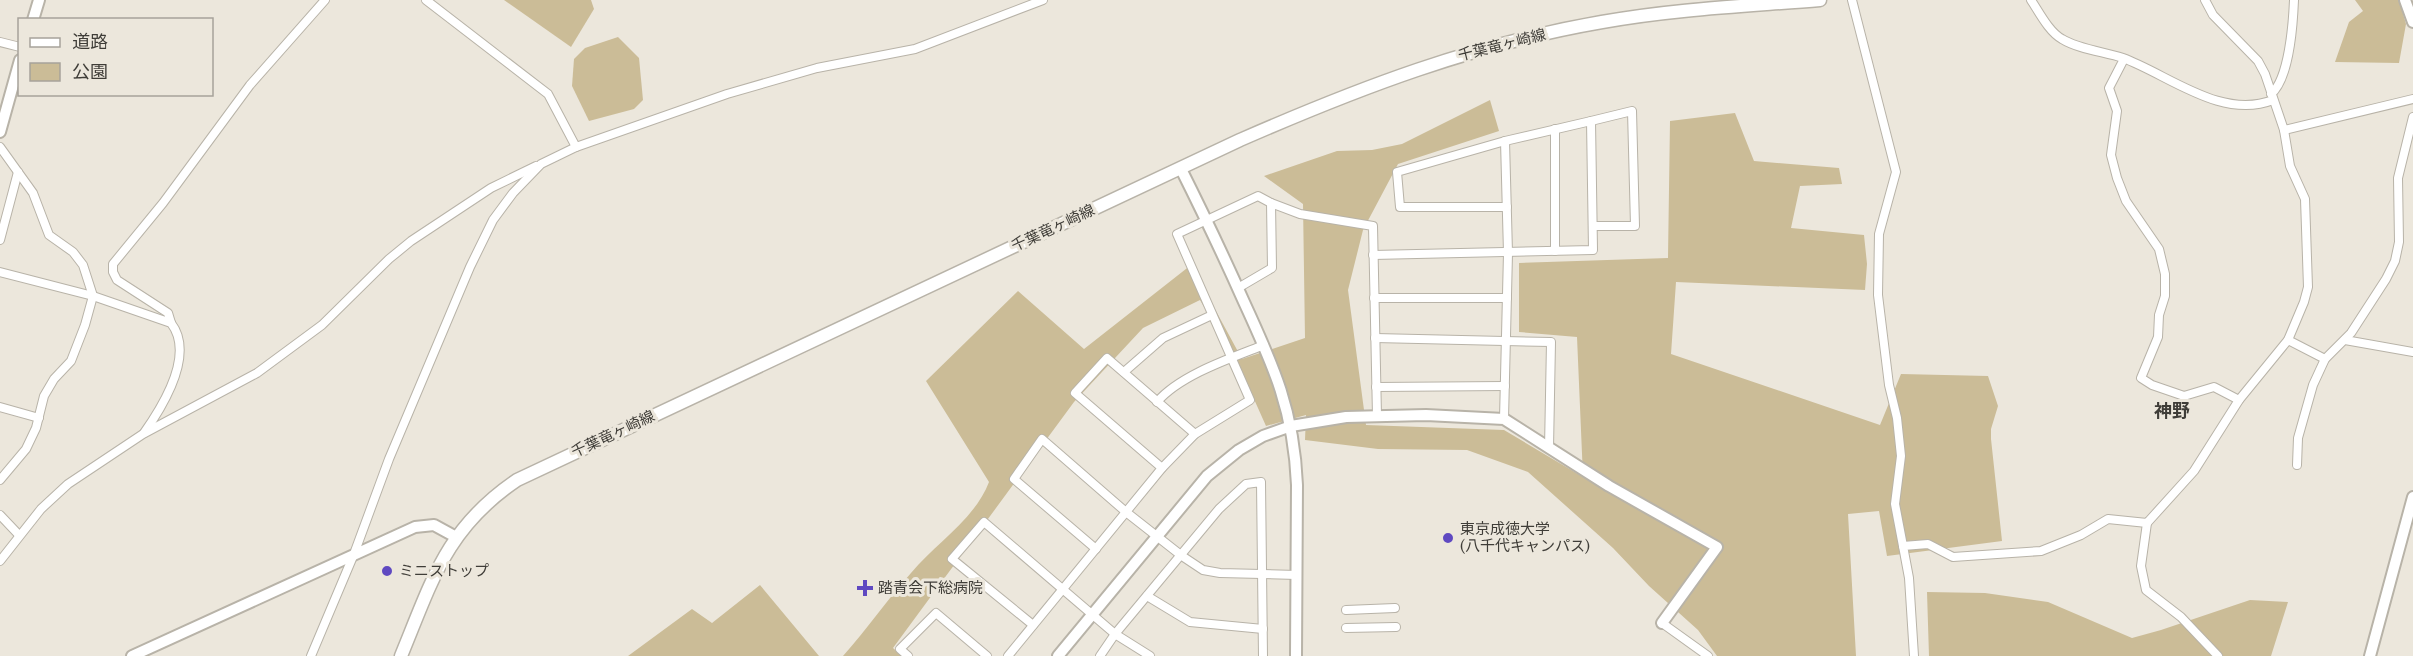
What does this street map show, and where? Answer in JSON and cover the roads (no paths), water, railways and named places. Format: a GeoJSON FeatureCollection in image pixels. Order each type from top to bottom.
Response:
{"type":"FeatureCollection","features":[{"type":"Feature","properties":{"kind":"main road","name":"千葉竜ヶ崎線"},"geometry":{"type":"LineString","coordinates":[[401,656],[433,577],[456,537],[484,506],[506,487],[525,475],[1181,169],[1320,105],[1412,70],[1497,45],[1573,27],[1656,13],[1820,0]]}},
{"type":"Feature","properties":{"kind":"street"},"geometry":{"type":"LineString","coordinates":[[34,18],[39,0]]}},
{"type":"Feature","properties":{"kind":"street"},"geometry":{"type":"LineString","coordinates":[[143,434],[159,412],[169,392],[182,352],[178,332],[171,323],[168,313],[117,280],[112,272],[113,264],[164,203],[250,85],[325,0]]}},
{"type":"Feature","properties":{"kind":"street"},"geometry":{"type":"LineString","coordinates":[[426,0],[548,94],[576,147]]}},
{"type":"Feature","properties":{"kind":"street"},"geometry":{"type":"LineString","coordinates":[[0,561],[41,509],[68,484],[143,434],[257,373],[330,317],[389,259],[411,241],[491,188],[576,147],[727,94],[817,68],[915,49],[1043,0]]}},
{"type":"Feature","properties":{"kind":"street"},"geometry":{"type":"LineString","coordinates":[[1852,0],[1896,172],[1880,234],[1878,296],[1901,456],[1895,504],[1910,578],[1914,656]]}},
{"type":"Feature","properties":{"kind":"street"},"geometry":{"type":"LineString","coordinates":[[2031,0],[2045,21],[2064,40],[2124,58],[2202,96],[2241,104],[2262,104],[2272,97],[2278,88],[2284,76],[2293,22],[2294,0]]}},
{"type":"Feature","properties":{"kind":"street"},"geometry":{"type":"LineString","coordinates":[[2205,0],[2213,15],[2258,61],[2265,74],[2284,130],[2290,166],[2306,199],[2308,286],[2304,302],[2288,340],[2239,400],[2194,471],[2147,523],[2141,566],[2146,590],[2181,617],[2218,656]]}},
{"type":"Feature","properties":{"kind":"street"},"geometry":{"type":"LineString","coordinates":[[2404,0],[2413,22]]}},
{"type":"Feature","properties":{"kind":"street"},"geometry":{"type":"LineString","coordinates":[[0,42],[18,46]]}},
{"type":"Feature","properties":{"kind":"street"},"geometry":{"type":"LineString","coordinates":[[2124,58],[2109,88],[2116,111],[2112,155],[2126,201],[2159,249],[2165,274],[2165,296],[2159,315],[2158,337],[2142,378],[2152,385],[2184,396],[2214,387],[2239,400]]}},
{"type":"Feature","properties":{"kind":"street"},"geometry":{"type":"LineString","coordinates":[[0,132],[18,67]]}},
{"type":"Feature","properties":{"kind":"street"},"geometry":{"type":"LineString","coordinates":[[2284,130],[2413,99]]}},
{"type":"Feature","properties":{"kind":"street"},"geometry":{"type":"LineString","coordinates":[[1507,207],[1400,207],[1397,172],[1505,141],[1632,111],[1635,226],[1593,226]]}},
{"type":"Feature","properties":{"kind":"street"},"geometry":{"type":"LineString","coordinates":[[2297,465],[2298,438],[2313,385],[2325,359],[2344,340],[2377,294],[2395,261],[2399,242],[2398,178],[2413,117]]}},
{"type":"Feature","properties":{"kind":"street"},"geometry":{"type":"LineString","coordinates":[[1373,255],[1593,250],[1591,121]]}},
{"type":"Feature","properties":{"kind":"street"},"geometry":{"type":"LineString","coordinates":[[1555,129],[1555,251]]}},
{"type":"Feature","properties":{"kind":"street"},"geometry":{"type":"LineString","coordinates":[[1504,419],[1508,253],[1505,141]]}},
{"type":"Feature","properties":{"kind":"street"},"geometry":{"type":"LineString","coordinates":[[0,147],[33,193],[49,235],[73,252],[83,265],[93,296],[85,325],[70,361],[54,379],[44,396],[39,418],[26,449],[0,480]]}},
{"type":"Feature","properties":{"kind":"street"},"geometry":{"type":"LineString","coordinates":[[311,656],[354,554],[389,459],[475,258],[493,220],[513,193],[541,164]]}},
{"type":"Feature","properties":{"kind":"street"},"geometry":{"type":"LineString","coordinates":[[1181,169],[1264,345],[1278,378],[1291,426],[1298,485],[1296,656]]}},
{"type":"Feature","properties":{"kind":"street"},"geometry":{"type":"LineString","coordinates":[[0,240],[18,172]]}},
{"type":"Feature","properties":{"kind":"street"},"geometry":{"type":"LineString","coordinates":[[1008,656],[1162,468],[1195,434],[1250,400],[1177,234],[1258,196],[1300,214],[1373,226],[1377,416]]}},
{"type":"Feature","properties":{"kind":"street"},"geometry":{"type":"LineString","coordinates":[[1238,288],[1272,268],[1271,203]]}},
{"type":"Feature","properties":{"kind":"street"},"geometry":{"type":"LineString","coordinates":[[0,272],[93,296],[171,323]]}},
{"type":"Feature","properties":{"kind":"street"},"geometry":{"type":"LineString","coordinates":[[1374,298],[1507,298]]}},
{"type":"Feature","properties":{"kind":"street"},"geometry":{"type":"LineString","coordinates":[[1124,372],[1163,338],[1212,315]]}},
{"type":"Feature","properties":{"kind":"street"},"geometry":{"type":"LineString","coordinates":[[1375,338],[1551,342],[1549,448]]}},
{"type":"Feature","properties":{"kind":"street"},"geometry":{"type":"LineString","coordinates":[[2288,340],[2325,359]]}},
{"type":"Feature","properties":{"kind":"street"},"geometry":{"type":"LineString","coordinates":[[2344,340],[2413,352]]}},
{"type":"Feature","properties":{"kind":"street"},"geometry":{"type":"LineString","coordinates":[[1157,402],[1167,390],[1231,358],[1264,345]]}},
{"type":"Feature","properties":{"kind":"street"},"geometry":{"type":"LineString","coordinates":[[1162,468],[1075,393],[1107,358],[1195,434]]}},
{"type":"Feature","properties":{"kind":"street"},"geometry":{"type":"LineString","coordinates":[[1376,387],[1505,386]]}},
{"type":"Feature","properties":{"kind":"street"},"geometry":{"type":"LineString","coordinates":[[0,407],[39,418]]}},
{"type":"Feature","properties":{"kind":"street"},"geometry":{"type":"LineString","coordinates":[[1058,656],[1187,499],[1220,464],[1239,450],[1263,436],[1291,426],[1346,417],[1426,415],[1504,419],[1609,486],[1717,547],[1662,623],[1708,656]]}},
{"type":"Feature","properties":{"kind":"street"},"geometry":{"type":"LineString","coordinates":[[1096,549],[1014,479],[1042,439],[1126,512],[1203,570],[1220,573],[1298,575]]}},
{"type":"Feature","properties":{"kind":"street"},"geometry":{"type":"LineString","coordinates":[[1100,656],[1115,634],[1226,502],[1246,484],[1261,482],[1263,656]]}},
{"type":"Feature","properties":{"kind":"street"},"geometry":{"type":"LineString","coordinates":[[2370,656],[2413,497]]}},
{"type":"Feature","properties":{"kind":"street"},"geometry":{"type":"LineString","coordinates":[[0,515],[19,535]]}},
{"type":"Feature","properties":{"kind":"street"},"geometry":{"type":"LineString","coordinates":[[1903,546],[1928,544],[1953,557],[2041,551],[2081,536],[2108,519],[2147,523]]}},
{"type":"Feature","properties":{"kind":"street"},"geometry":{"type":"LineString","coordinates":[[1033,625],[952,559],[984,522],[1115,634],[1150,656]]}},
{"type":"Feature","properties":{"kind":"street"},"geometry":{"type":"LineString","coordinates":[[132,656],[354,554],[424,525],[434,525],[456,537]]}},
{"type":"Feature","properties":{"kind":"street"},"geometry":{"type":"LineString","coordinates":[[1147,596],[1190,622],[1263,628]]}},
{"type":"Feature","properties":{"kind":"street"},"geometry":{"type":"LineString","coordinates":[[1346,610],[1395,608]]}},
{"type":"Feature","properties":{"kind":"street"},"geometry":{"type":"LineString","coordinates":[[908,656],[900,649],[936,613],[987,656]]}},
{"type":"Feature","properties":{"kind":"street"},"geometry":{"type":"LineString","coordinates":[[1346,628],[1396,627]]}},
{"type":"Feature","properties":{"kind":"place","name":"東京成徳大学 (八千代キャンパス)"},"geometry":{"type":"Point","coordinates":[1448,538]}},
{"type":"Feature","properties":{"kind":"place","name":"ミニストップ"},"geometry":{"type":"Point","coordinates":[387,571]}},
{"type":"Feature","properties":{"kind":"place","name":"踏青会下総病院"},"geometry":{"type":"Point","coordinates":[865,588]}},
{"type":"Feature","properties":{"kind":"district","name":"神野"},"geometry":{"type":"Point","coordinates":[2172,411]}}]}
